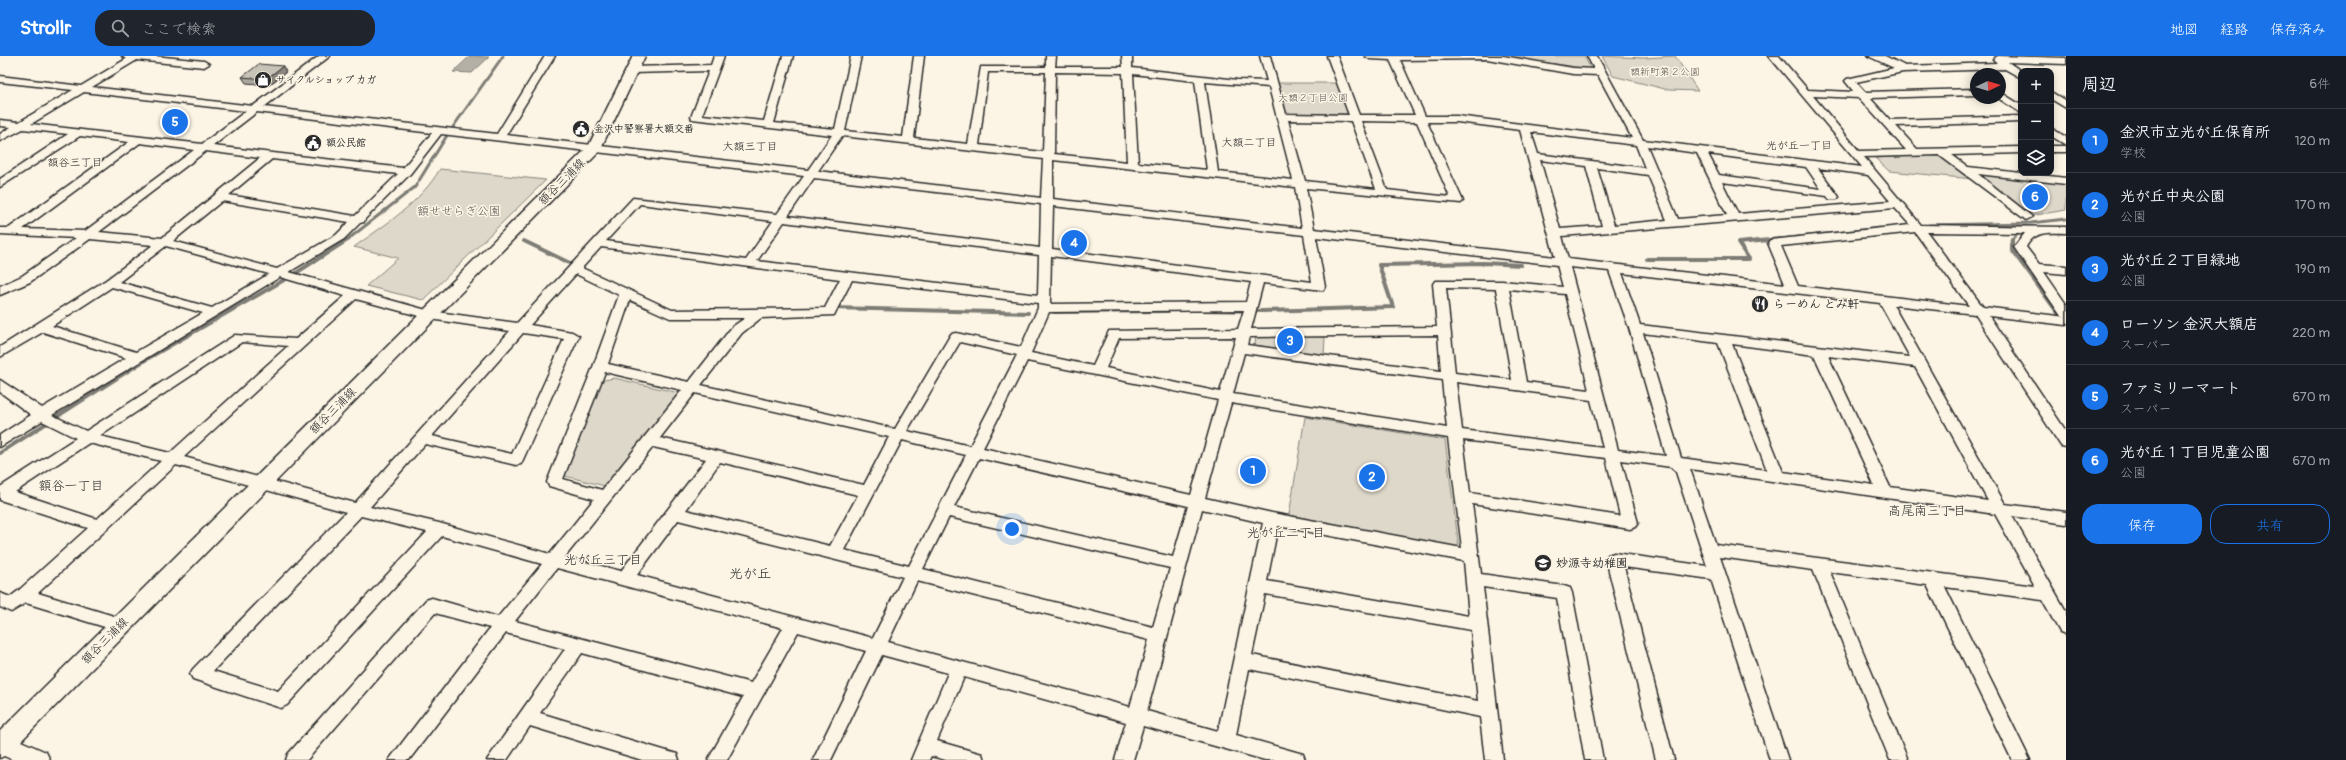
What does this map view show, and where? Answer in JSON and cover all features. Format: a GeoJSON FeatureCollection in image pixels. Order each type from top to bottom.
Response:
{"type":"FeatureCollection","features":[{"type":"Feature","properties":{"kind":"main road","name":"額谷三浦線"},"geometry":{"type":"LineString","coordinates":[[1,745],[594,149],[635,63]]}},
{"type":"Feature","properties":{"kind":"main road"},"geometry":{"type":"LineString","coordinates":[[1,745],[38,760]]}},
{"type":"Feature","properties":{"kind":"street"},"geometry":{"type":"LineString","coordinates":[[0,138],[83,89],[133,56],[204,64]]}},
{"type":"Feature","properties":{"kind":"street"},"geometry":{"type":"LineString","coordinates":[[176,62],[184,56]]}},
{"type":"Feature","properties":{"kind":"street"},"geometry":{"type":"LineString","coordinates":[[0,291],[26,279],[88,235],[254,108],[325,56]]}},
{"type":"Feature","properties":{"kind":"street"},"geometry":{"type":"LineString","coordinates":[[500,137],[550,56]]}},
{"type":"Feature","properties":{"kind":"street"},"geometry":{"type":"LineString","coordinates":[[719,56],[696,117],[1457,201],[1423,119],[1394,57]]}},
{"type":"Feature","properties":{"kind":"street"},"geometry":{"type":"LineString","coordinates":[[768,125],[788,56]]}},
{"type":"Feature","properties":{"kind":"street"},"geometry":{"type":"LineString","coordinates":[[749,264],[779,218],[839,133],[856,56]]}},
{"type":"Feature","properties":{"kind":"street"},"geometry":{"type":"LineString","coordinates":[[908,141],[919,56]]}},
{"type":"Feature","properties":{"kind":"street"},"geometry":{"type":"LineString","coordinates":[[973,148],[985,56]]}},
{"type":"Feature","properties":{"kind":"street"},"geometry":{"type":"LineString","coordinates":[[822,760],[912,573],[1024,354],[1044,304],[1052,70],[1051,56]]}},
{"type":"Feature","properties":{"kind":"street"},"geometry":{"type":"LineString","coordinates":[[1127,56],[1133,166]]}},
{"type":"Feature","properties":{"kind":"street"},"geometry":{"type":"LineString","coordinates":[[439,529],[281,700],[199,674],[358,510],[597,242],[637,200],[1319,287],[1300,184],[1265,56]]}},
{"type":"Feature","properties":{"kind":"street"},"geometry":{"type":"LineString","coordinates":[[1332,56],[1383,193]]}},
{"type":"Feature","properties":{"kind":"street"},"geometry":{"type":"LineString","coordinates":[[1366,56],[1487,56],[1573,71],[1602,72]]}},
{"type":"Feature","properties":{"kind":"street"},"geometry":{"type":"LineString","coordinates":[[1592,56],[1640,143],[1674,223]]}},
{"type":"Feature","properties":{"kind":"street"},"geometry":{"type":"LineString","coordinates":[[1774,56],[1917,226],[1979,311],[2066,442]]}},
{"type":"Feature","properties":{"kind":"street"},"geometry":{"type":"LineString","coordinates":[[1872,56],[1878,56],[1903,69]]}},
{"type":"Feature","properties":{"kind":"street"},"geometry":{"type":"LineString","coordinates":[[1996,58],[2066,61]]}},
{"type":"Feature","properties":{"kind":"street"},"geometry":{"type":"LineString","coordinates":[[1996,58],[2018,73]]}},
{"type":"Feature","properties":{"kind":"street"},"geometry":{"type":"LineString","coordinates":[[635,63],[715,68]]}},
{"type":"Feature","properties":{"kind":"street"},"geometry":{"type":"LineString","coordinates":[[1915,153],[1850,81],[1903,69],[2007,66]]}},
{"type":"Feature","properties":{"kind":"street"},"geometry":{"type":"LineString","coordinates":[[1961,67],[1970,74]]}},
{"type":"Feature","properties":{"kind":"street"},"geometry":{"type":"LineString","coordinates":[[984,70],[1127,70],[1238,83],[1272,84]]}},
{"type":"Feature","properties":{"kind":"street"},"geometry":{"type":"LineString","coordinates":[[0,79],[2066,321]]}},
{"type":"Feature","properties":{"kind":"street"},"geometry":{"type":"LineString","coordinates":[[1200,79],[1213,175]]}},
{"type":"Feature","properties":{"kind":"street"},"geometry":{"type":"LineString","coordinates":[[1805,93],[1862,95],[1970,92]]}},
{"type":"Feature","properties":{"kind":"street"},"geometry":{"type":"LineString","coordinates":[[2054,94],[2066,93]]}},
{"type":"Feature","properties":{"kind":"street"},"geometry":{"type":"LineString","coordinates":[[2054,96],[2066,105]]}},
{"type":"Feature","properties":{"kind":"street"},"geometry":{"type":"LineString","coordinates":[[2006,99],[2018,108]]}},
{"type":"Feature","properties":{"kind":"street"},"geometry":{"type":"LineString","coordinates":[[1282,117],[1457,119],[1872,172]]}},
{"type":"Feature","properties":{"kind":"street"},"geometry":{"type":"LineString","coordinates":[[1887,123],[2018,119]]}},
{"type":"Feature","properties":{"kind":"street"},"geometry":{"type":"LineString","coordinates":[[0,123],[406,172]]}},
{"type":"Feature","properties":{"kind":"street"},"geometry":{"type":"LineString","coordinates":[[1464,497],[1630,523],[1563,262],[1524,128]]}},
{"type":"Feature","properties":{"kind":"street"},"geometry":{"type":"LineString","coordinates":[[0,442],[137,357],[340,237],[360,220],[406,172],[441,130]]}},
{"type":"Feature","properties":{"kind":"street"},"geometry":{"type":"LineString","coordinates":[[0,184],[77,133]]}},
{"type":"Feature","properties":{"kind":"street"},"geometry":{"type":"LineString","coordinates":[[2054,133],[2066,142]]}},
{"type":"Feature","properties":{"kind":"street"},"geometry":{"type":"LineString","coordinates":[[5,231],[138,140]]}},
{"type":"Feature","properties":{"kind":"street"},"geometry":{"type":"LineString","coordinates":[[2054,149],[2066,149]]}},
{"type":"Feature","properties":{"kind":"street"},"geometry":{"type":"LineString","coordinates":[[1701,150],[1734,218]]}},
{"type":"Feature","properties":{"kind":"street"},"geometry":{"type":"LineString","coordinates":[[1857,154],[2018,150]]}},
{"type":"Feature","properties":{"kind":"street"},"geometry":{"type":"LineString","coordinates":[[1942,152],[2026,217]]}},
{"type":"Feature","properties":{"kind":"street"},"geometry":{"type":"LineString","coordinates":[[0,354],[110,283],[221,197],[270,155]]}},
{"type":"Feature","properties":{"kind":"street"},"geometry":{"type":"LineString","coordinates":[[1532,156],[1653,172]]}},
{"type":"Feature","properties":{"kind":"street"},"geometry":{"type":"LineString","coordinates":[[1591,164],[1609,229]]}},
{"type":"Feature","properties":{"kind":"street"},"geometry":{"type":"LineString","coordinates":[[1809,164],[1843,210]]}},
{"type":"Feature","properties":{"kind":"street"},"geometry":{"type":"LineString","coordinates":[[1967,170],[2066,181]]}},
{"type":"Feature","properties":{"kind":"street"},"geometry":{"type":"LineString","coordinates":[[1714,178],[1830,193]]}},
{"type":"Feature","properties":{"kind":"street"},"geometry":{"type":"LineString","coordinates":[[221,197],[360,220]]}},
{"type":"Feature","properties":{"kind":"street"},"geometry":{"type":"LineString","coordinates":[[1555,233],[1843,210],[1898,204]]}},
{"type":"Feature","properties":{"kind":"street"},"geometry":{"type":"LineString","coordinates":[[1793,289],[1774,243],[1917,226],[2066,230]]}},
{"type":"Feature","properties":{"kind":"street"},"geometry":{"type":"LineString","coordinates":[[2037,230],[2025,238],[2020,247],[2035,266],[2066,313]]}},
{"type":"Feature","properties":{"kind":"street"},"geometry":{"type":"LineString","coordinates":[[5,231],[88,235],[163,242],[281,273],[354,295],[430,315],[572,336],[516,460],[422,438]]}},
{"type":"Feature","properties":{"kind":"street"},"geometry":{"type":"LineString","coordinates":[[597,242],[1044,304],[1250,309]]}},
{"type":"Feature","properties":{"kind":"street"},"geometry":{"type":"LineString","coordinates":[[2035,266],[2066,270]]}},
{"type":"Feature","properties":{"kind":"street"},"geometry":{"type":"LineString","coordinates":[[576,267],[670,314],[829,312],[848,276]]}},
{"type":"Feature","properties":{"kind":"street"},"geometry":{"type":"LineString","coordinates":[[1614,268],[1635,328],[1675,462],[1683,470],[1779,760]]}},
{"type":"Feature","properties":{"kind":"street"},"geometry":{"type":"LineString","coordinates":[[1124,760],[1258,279]]}},
{"type":"Feature","properties":{"kind":"street"},"geometry":{"type":"LineString","coordinates":[[110,283],[213,312]]}},
{"type":"Feature","properties":{"kind":"street"},"geometry":{"type":"LineString","coordinates":[[1494,760],[1478,624],[1475,579],[1455,434],[1439,284],[1502,285],[1570,291]]}},
{"type":"Feature","properties":{"kind":"street"},"geometry":{"type":"LineString","coordinates":[[1502,285],[1520,385]]}},
{"type":"Feature","properties":{"kind":"street"},"geometry":{"type":"LineString","coordinates":[[605,497],[554,482],[600,367],[626,293]]}},
{"type":"Feature","properties":{"kind":"street"},"geometry":{"type":"LineString","coordinates":[[0,600],[11,605],[24,596],[299,342],[354,295]]}},
{"type":"Feature","properties":{"kind":"street"},"geometry":{"type":"LineString","coordinates":[[1884,299],[2066,627]]}},
{"type":"Feature","properties":{"kind":"street"},"geometry":{"type":"LineString","coordinates":[[398,760],[502,625],[737,330],[758,314]]}},
{"type":"Feature","properties":{"kind":"street"},"geometry":{"type":"LineString","coordinates":[[42,327],[137,357]]}},
{"type":"Feature","properties":{"kind":"street"},"geometry":{"type":"LineString","coordinates":[[1635,328],[1920,363]]}},
{"type":"Feature","properties":{"kind":"street"},"geometry":{"type":"LineString","coordinates":[[1098,371],[1114,334],[1445,331]]}},
{"type":"Feature","properties":{"kind":"street"},"geometry":{"type":"LineString","coordinates":[[834,554],[898,435],[956,337],[1098,371],[1224,397],[1455,434],[1777,476],[2066,518]]}},
{"type":"Feature","properties":{"kind":"street"},"geometry":{"type":"LineString","coordinates":[[1,494],[86,437],[240,338],[299,342]]}},
{"type":"Feature","properties":{"kind":"street"},"geometry":{"type":"LineString","coordinates":[[1723,339],[1777,476]]}},
{"type":"Feature","properties":{"kind":"street"},"geometry":{"type":"LineString","coordinates":[[1238,348],[1597,396]]}},
{"type":"Feature","properties":{"kind":"street"},"geometry":{"type":"LineString","coordinates":[[1819,351],[1885,492]]}},
{"type":"Feature","properties":{"kind":"street"},"geometry":{"type":"LineString","coordinates":[[600,367],[1272,518],[1471,556]]}},
{"type":"Feature","properties":{"kind":"street"},"geometry":{"type":"LineString","coordinates":[[0,385],[43,416],[86,437],[262,482],[358,510],[439,529],[554,561],[625,578],[1136,716],[1225,742],[1296,760]]}},
{"type":"Feature","properties":{"kind":"street"},"geometry":{"type":"LineString","coordinates":[[650,441],[867,491]]}},
{"type":"Feature","properties":{"kind":"street"},"geometry":{"type":"LineString","coordinates":[[625,578],[675,513],[716,456]]}},
{"type":"Feature","properties":{"kind":"street"},"geometry":{"type":"LineString","coordinates":[[1,494],[100,526]]}},
{"type":"Feature","properties":{"kind":"street"},"geometry":{"type":"LineString","coordinates":[[944,510],[1178,564]]}},
{"type":"Feature","properties":{"kind":"street"},"geometry":{"type":"LineString","coordinates":[[675,513],[1158,634]]}},
{"type":"Feature","properties":{"kind":"street"},"geometry":{"type":"LineString","coordinates":[[1225,742],[1272,518]]}},
{"type":"Feature","properties":{"kind":"street"},"geometry":{"type":"LineString","coordinates":[[1710,550],[1818,562],[2048,594]]}},
{"type":"Feature","properties":{"kind":"street"},"geometry":{"type":"LineString","coordinates":[[1665,760],[1614,559],[1718,574]]}},
{"type":"Feature","properties":{"kind":"street"},"geometry":{"type":"LineString","coordinates":[[1818,562],[1899,760]]}},
{"type":"Feature","properties":{"kind":"street"},"geometry":{"type":"LineString","coordinates":[[1932,578],[2021,760]]}},
{"type":"Feature","properties":{"kind":"street"},"geometry":{"type":"LineString","coordinates":[[1475,579],[1564,593],[1594,760]]}},
{"type":"Feature","properties":{"kind":"street"},"geometry":{"type":"LineString","coordinates":[[1258,586],[1478,624]]}},
{"type":"Feature","properties":{"kind":"street"},"geometry":{"type":"LineString","coordinates":[[24,596],[121,625]]}},
{"type":"Feature","properties":{"kind":"street"},"geometry":{"type":"LineString","coordinates":[[294,760],[432,605],[755,692]]}},
{"type":"Feature","properties":{"kind":"street"},"geometry":{"type":"LineString","coordinates":[[717,760],[794,624]]}},
{"type":"Feature","properties":{"kind":"street"},"geometry":{"type":"LineString","coordinates":[[496,760],[578,645]]}},
{"type":"Feature","properties":{"kind":"street"},"geometry":{"type":"LineString","coordinates":[[1243,660],[1489,711]]}},
{"type":"Feature","properties":{"kind":"street"},"geometry":{"type":"LineString","coordinates":[[959,669],[923,753],[975,760]]}},
{"type":"Feature","properties":{"kind":"street"},"geometry":{"type":"LineString","coordinates":[[526,717],[670,760]]}},
{"type":"Feature","properties":{"kind":"green space"},"geometry":{"type":"Polygon","coordinates":[[[1497,56],[1584,56],[1591,69],[1497,56]]]}},
{"type":"Feature","properties":{"kind":"green space","name":"額新町第２公園"},"geometry":{"type":"Polygon","coordinates":[[[1602,56],[1644,58],[1675,56],[1698,91],[1669,90],[1613,76],[1602,56]]]}},
{"type":"Feature","properties":{"kind":"green space","name":"大額２丁目公園"},"geometry":{"type":"Polygon","coordinates":[[[1275,83],[1340,83],[1352,114],[1283,114],[1275,83]]]}},
{"type":"Feature","properties":{"kind":"green space"},"geometry":{"type":"Polygon","coordinates":[[[1943,154],[1973,179],[1889,171],[1875,158],[1943,154]]]}},
{"type":"Feature","properties":{"kind":"green space","name":"額せせらぎ公園"},"geometry":{"type":"Polygon","coordinates":[[[440,169],[546,180],[423,300],[366,286],[398,258],[354,247],[412,203],[423,192],[440,169]]]}},
{"type":"Feature","properties":{"kind":"green space"},"geometry":{"type":"Polygon","coordinates":[[[1977,174],[2066,184],[2066,210],[2029,216],[1977,174]]]}},
{"type":"Feature","properties":{"kind":"green space"},"geometry":{"type":"Polygon","coordinates":[[[1256,333],[1325,337],[1324,356],[1255,345],[1256,333]]]}},
{"type":"Feature","properties":{"kind":"green space"},"geometry":{"type":"Polygon","coordinates":[[[614,378],[679,393],[605,486],[565,476],[599,381],[614,378]]]}},
{"type":"Feature","properties":{"kind":"green space"},"geometry":{"type":"Polygon","coordinates":[[[1305,417],[1445,440],[1459,548],[1289,515],[1305,417]]]}},
{"type":"Feature","properties":{"kind":"shaded area"},"geometry":{"type":"Polygon","coordinates":[[[470,56],[489,57],[472,73],[453,72],[470,56]]]}},
{"type":"Feature","properties":{"kind":"building"},"geometry":{"type":"Polygon","coordinates":[[[259,64],[283,66],[266,79],[242,77],[259,64]]]}},
{"type":"Feature","properties":{"kind":"waterway"},"geometry":{"type":"LineString","coordinates":[[347,240],[415,187],[446,137],[503,56]]}},
{"type":"Feature","properties":{"kind":"waterway"},"geometry":{"type":"LineString","coordinates":[[1929,225],[2031,223],[2066,219]]}},
{"type":"Feature","properties":{"kind":"waterway"},"geometry":{"type":"LineString","coordinates":[[1771,240],[1880,228]]}},
{"type":"Feature","properties":{"kind":"waterway"},"geometry":{"type":"LineString","coordinates":[[2012,239],[2022,229]]}},
{"type":"Feature","properties":{"kind":"waterway"},"geometry":{"type":"LineString","coordinates":[[0,453],[145,360],[296,273],[349,239]]}},
{"type":"Feature","properties":{"kind":"waterway"},"geometry":{"type":"LineString","coordinates":[[1647,259],[1749,259],[1738,243],[1780,239]]}},
{"type":"Feature","properties":{"kind":"waterway"},"geometry":{"type":"LineString","coordinates":[[2012,239],[2012,250],[2066,324]]}},
{"type":"Feature","properties":{"kind":"waterway"},"geometry":{"type":"LineString","coordinates":[[524,241],[576,266]]}},
{"type":"Feature","properties":{"kind":"waterway"},"geometry":{"type":"LineString","coordinates":[[1199,310],[1263,311],[1393,307],[1379,265],[1484,263],[1521,265]]}},
{"type":"Feature","properties":{"kind":"waterway"},"geometry":{"type":"LineString","coordinates":[[832,308],[1028,313]]}},
{"type":"Feature","properties":{"kind":"waterway"},"geometry":{"type":"LineString","coordinates":[[1054,312],[1168,311]]}},
{"type":"Feature","properties":{"kind":"place","name":"サイクルショップ カガ"},"geometry":{"type":"Point","coordinates":[263,80]}},
{"type":"Feature","properties":{"kind":"place","name":"ファミリーマート"},"geometry":{"type":"Point","coordinates":[175,122]}},
{"type":"Feature","properties":{"kind":"place","name":"金沢中警察署大額交番"},"geometry":{"type":"Point","coordinates":[581,129]}},
{"type":"Feature","properties":{"kind":"place","name":"額公民館"},"geometry":{"type":"Point","coordinates":[313,143]}},
{"type":"Feature","properties":{"kind":"place","name":"光が丘１丁目児童公園"},"geometry":{"type":"Point","coordinates":[2035,197]}},
{"type":"Feature","properties":{"kind":"place","name":"ローソン 金沢大額店"},"geometry":{"type":"Point","coordinates":[1074,243]}},
{"type":"Feature","properties":{"kind":"place","name":"らーめん とみ軒"},"geometry":{"type":"Point","coordinates":[1760,304]}},
{"type":"Feature","properties":{"kind":"place","name":"光が丘２丁目緑地"},"geometry":{"type":"Point","coordinates":[1290,341]}},
{"type":"Feature","properties":{"kind":"place","name":"金沢市立光が丘保育所"},"geometry":{"type":"Point","coordinates":[1253,471]}},
{"type":"Feature","properties":{"kind":"place","name":"光が丘中央公園"},"geometry":{"type":"Point","coordinates":[1372,477]}},
{"type":"Feature","properties":{"kind":"place","name":"妙源寺幼稚園"},"geometry":{"type":"Point","coordinates":[1543,563]}},
{"type":"Feature","properties":{"kind":"district","name":"大額二丁目"},"geometry":{"type":"Point","coordinates":[1249,142]}},
{"type":"Feature","properties":{"kind":"district","name":"光が丘一丁目"},"geometry":{"type":"Point","coordinates":[1799,145]}},
{"type":"Feature","properties":{"kind":"district","name":"大額三丁目"},"geometry":{"type":"Point","coordinates":[750,146]}},
{"type":"Feature","properties":{"kind":"district","name":"額谷三丁目"},"geometry":{"type":"Point","coordinates":[75,162]}},
{"type":"Feature","properties":{"kind":"district","name":"額谷一丁目"},"geometry":{"type":"Point","coordinates":[71,486]}},
{"type":"Feature","properties":{"kind":"district","name":"高尾南三丁目"},"geometry":{"type":"Point","coordinates":[1927,511]}},
{"type":"Feature","properties":{"kind":"district","name":"光が丘二丁目"},"geometry":{"type":"Point","coordinates":[1286,533]}},
{"type":"Feature","properties":{"kind":"district","name":"光が丘三丁目"},"geometry":{"type":"Point","coordinates":[603,560]}},
{"type":"Feature","properties":{"kind":"district","name":"光が丘"},"geometry":{"type":"Point","coordinates":[750,573]}}]}
